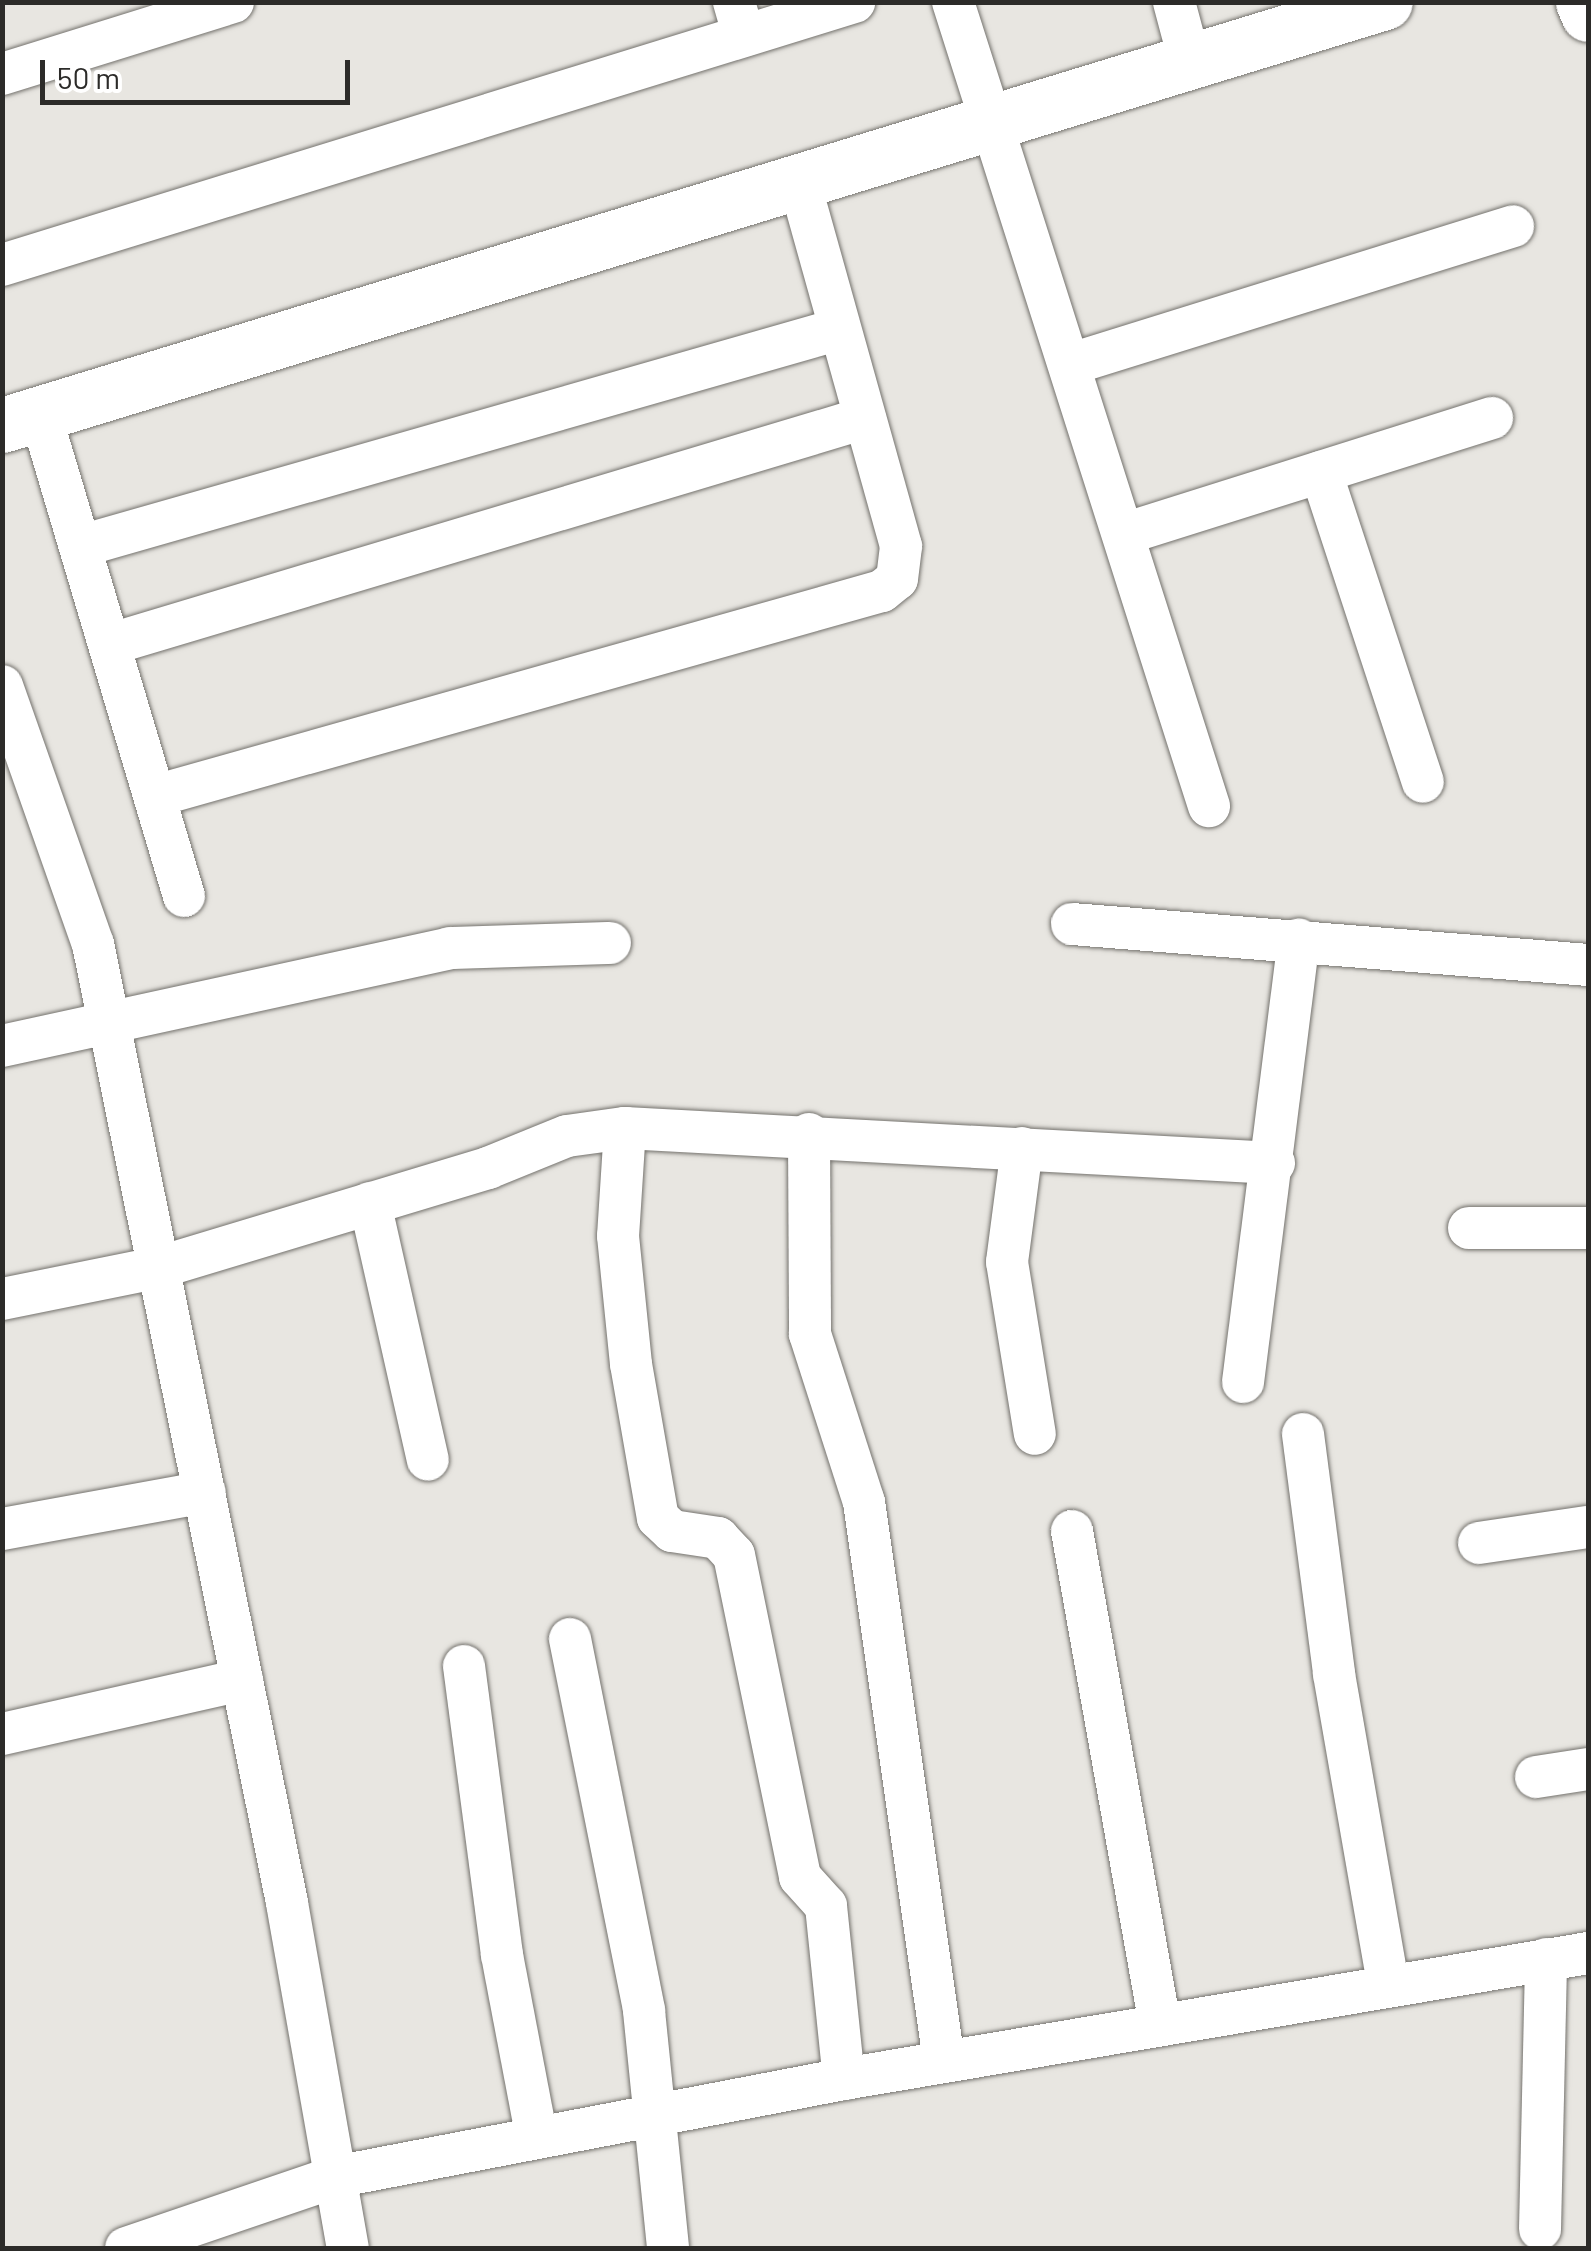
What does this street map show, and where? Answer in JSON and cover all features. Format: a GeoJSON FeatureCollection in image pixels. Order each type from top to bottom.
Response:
{"type":"FeatureCollection","features":[{"type":"Feature","properties":{"kind":"street"},"geometry":{"type":"LineString","coordinates":[[2,74],[233,2]]}},
{"type":"Feature","properties":{"kind":"street"},"geometry":{"type":"LineString","coordinates":[[2,265],[739,19],[854,2]]}},
{"type":"Feature","properties":{"kind":"street"},"geometry":{"type":"LineString","coordinates":[[953,2],[996,121],[1209,806]]}},
{"type":"Feature","properties":{"kind":"street"},"geometry":{"type":"LineString","coordinates":[[1174,2],[1190,62]]}},
{"type":"Feature","properties":{"kind":"street"},"geometry":{"type":"LineString","coordinates":[[184,896],[81,546],[14,414],[1385,2]]}},
{"type":"Feature","properties":{"kind":"street"},"geometry":{"type":"LineString","coordinates":[[1583,2],[1588,14]]}},
{"type":"Feature","properties":{"kind":"street"},"geometry":{"type":"LineString","coordinates":[[155,796],[882,590],[897,578],[901,546],[799,181]]}},
{"type":"Feature","properties":{"kind":"street"},"geometry":{"type":"LineString","coordinates":[[1071,364],[1513,226]]}},
{"type":"Feature","properties":{"kind":"street"},"geometry":{"type":"LineString","coordinates":[[81,546],[840,329]]}},
{"type":"Feature","properties":{"kind":"street"},"geometry":{"type":"LineString","coordinates":[[111,644],[865,418]]}},
{"type":"Feature","properties":{"kind":"street"},"geometry":{"type":"LineString","coordinates":[[1124,534],[1492,418]]}},
{"type":"Feature","properties":{"kind":"street"},"geometry":{"type":"LineString","coordinates":[[1320,472],[1423,782]]}},
{"type":"Feature","properties":{"kind":"street"},"geometry":{"type":"LineString","coordinates":[[2,686],[93,944],[242,1680],[348,2248]]}},
{"type":"Feature","properties":{"kind":"street"},"geometry":{"type":"LineString","coordinates":[[1072,924],[1588,966]]}},
{"type":"Feature","properties":{"kind":"street"},"geometry":{"type":"LineString","coordinates":[[1243,1382],[1274,1163],[1298,940]]}},
{"type":"Feature","properties":{"kind":"street"},"geometry":{"type":"LineString","coordinates":[[2,1046],[450,948],[610,943]]}},
{"type":"Feature","properties":{"kind":"street"},"geometry":{"type":"LineString","coordinates":[[2,1299],[160,1267],[488,1168],[567,1136],[625,1128],[809,1134],[1274,1163]]}},
{"type":"Feature","properties":{"kind":"street"},"geometry":{"type":"LineString","coordinates":[[625,1128],[618,1236],[630,1364],[658,1518],[672,1531],[718,1538],[734,1555],[800,1878],[826,1906],[844,2079]]}},
{"type":"Feature","properties":{"kind":"street"},"geometry":{"type":"LineString","coordinates":[[809,1134],[810,1334],[864,1502],[944,2061]]}},
{"type":"Feature","properties":{"kind":"street"},"geometry":{"type":"LineString","coordinates":[[1022,1148],[1006,1262],[1035,1434]]}},
{"type":"Feature","properties":{"kind":"street"},"geometry":{"type":"LineString","coordinates":[[370,1203],[428,1460]]}},
{"type":"Feature","properties":{"kind":"street"},"geometry":{"type":"LineString","coordinates":[[1470,1228],[1588,1228]]}},
{"type":"Feature","properties":{"kind":"street"},"geometry":{"type":"LineString","coordinates":[[1302,1434],[1334,1674],[1388,1984]]}},
{"type":"Feature","properties":{"kind":"street"},"geometry":{"type":"LineString","coordinates":[[2,1529],[205,1492]]}},
{"type":"Feature","properties":{"kind":"street"},"geometry":{"type":"LineString","coordinates":[[1479,1543],[1588,1527]]}},
{"type":"Feature","properties":{"kind":"street"},"geometry":{"type":"LineString","coordinates":[[1072,1531],[1160,2023]]}},
{"type":"Feature","properties":{"kind":"street"},"geometry":{"type":"LineString","coordinates":[[570,1639],[659,2114],[668,2248]]}},
{"type":"Feature","properties":{"kind":"street"},"geometry":{"type":"LineString","coordinates":[[464,1666],[502,1956],[538,2138]]}},
{"type":"Feature","properties":{"kind":"street"},"geometry":{"type":"LineString","coordinates":[[2,1734],[242,1680]]}},
{"type":"Feature","properties":{"kind":"street"},"geometry":{"type":"LineString","coordinates":[[1536,1777],[1588,1769]]}},
{"type":"Feature","properties":{"kind":"street"},"geometry":{"type":"LineString","coordinates":[[126,2248],[335,2176],[944,2061],[1588,1953]]}},
{"type":"Feature","properties":{"kind":"street"},"geometry":{"type":"LineString","coordinates":[[1540,2229],[1546,1960]]}}]}
